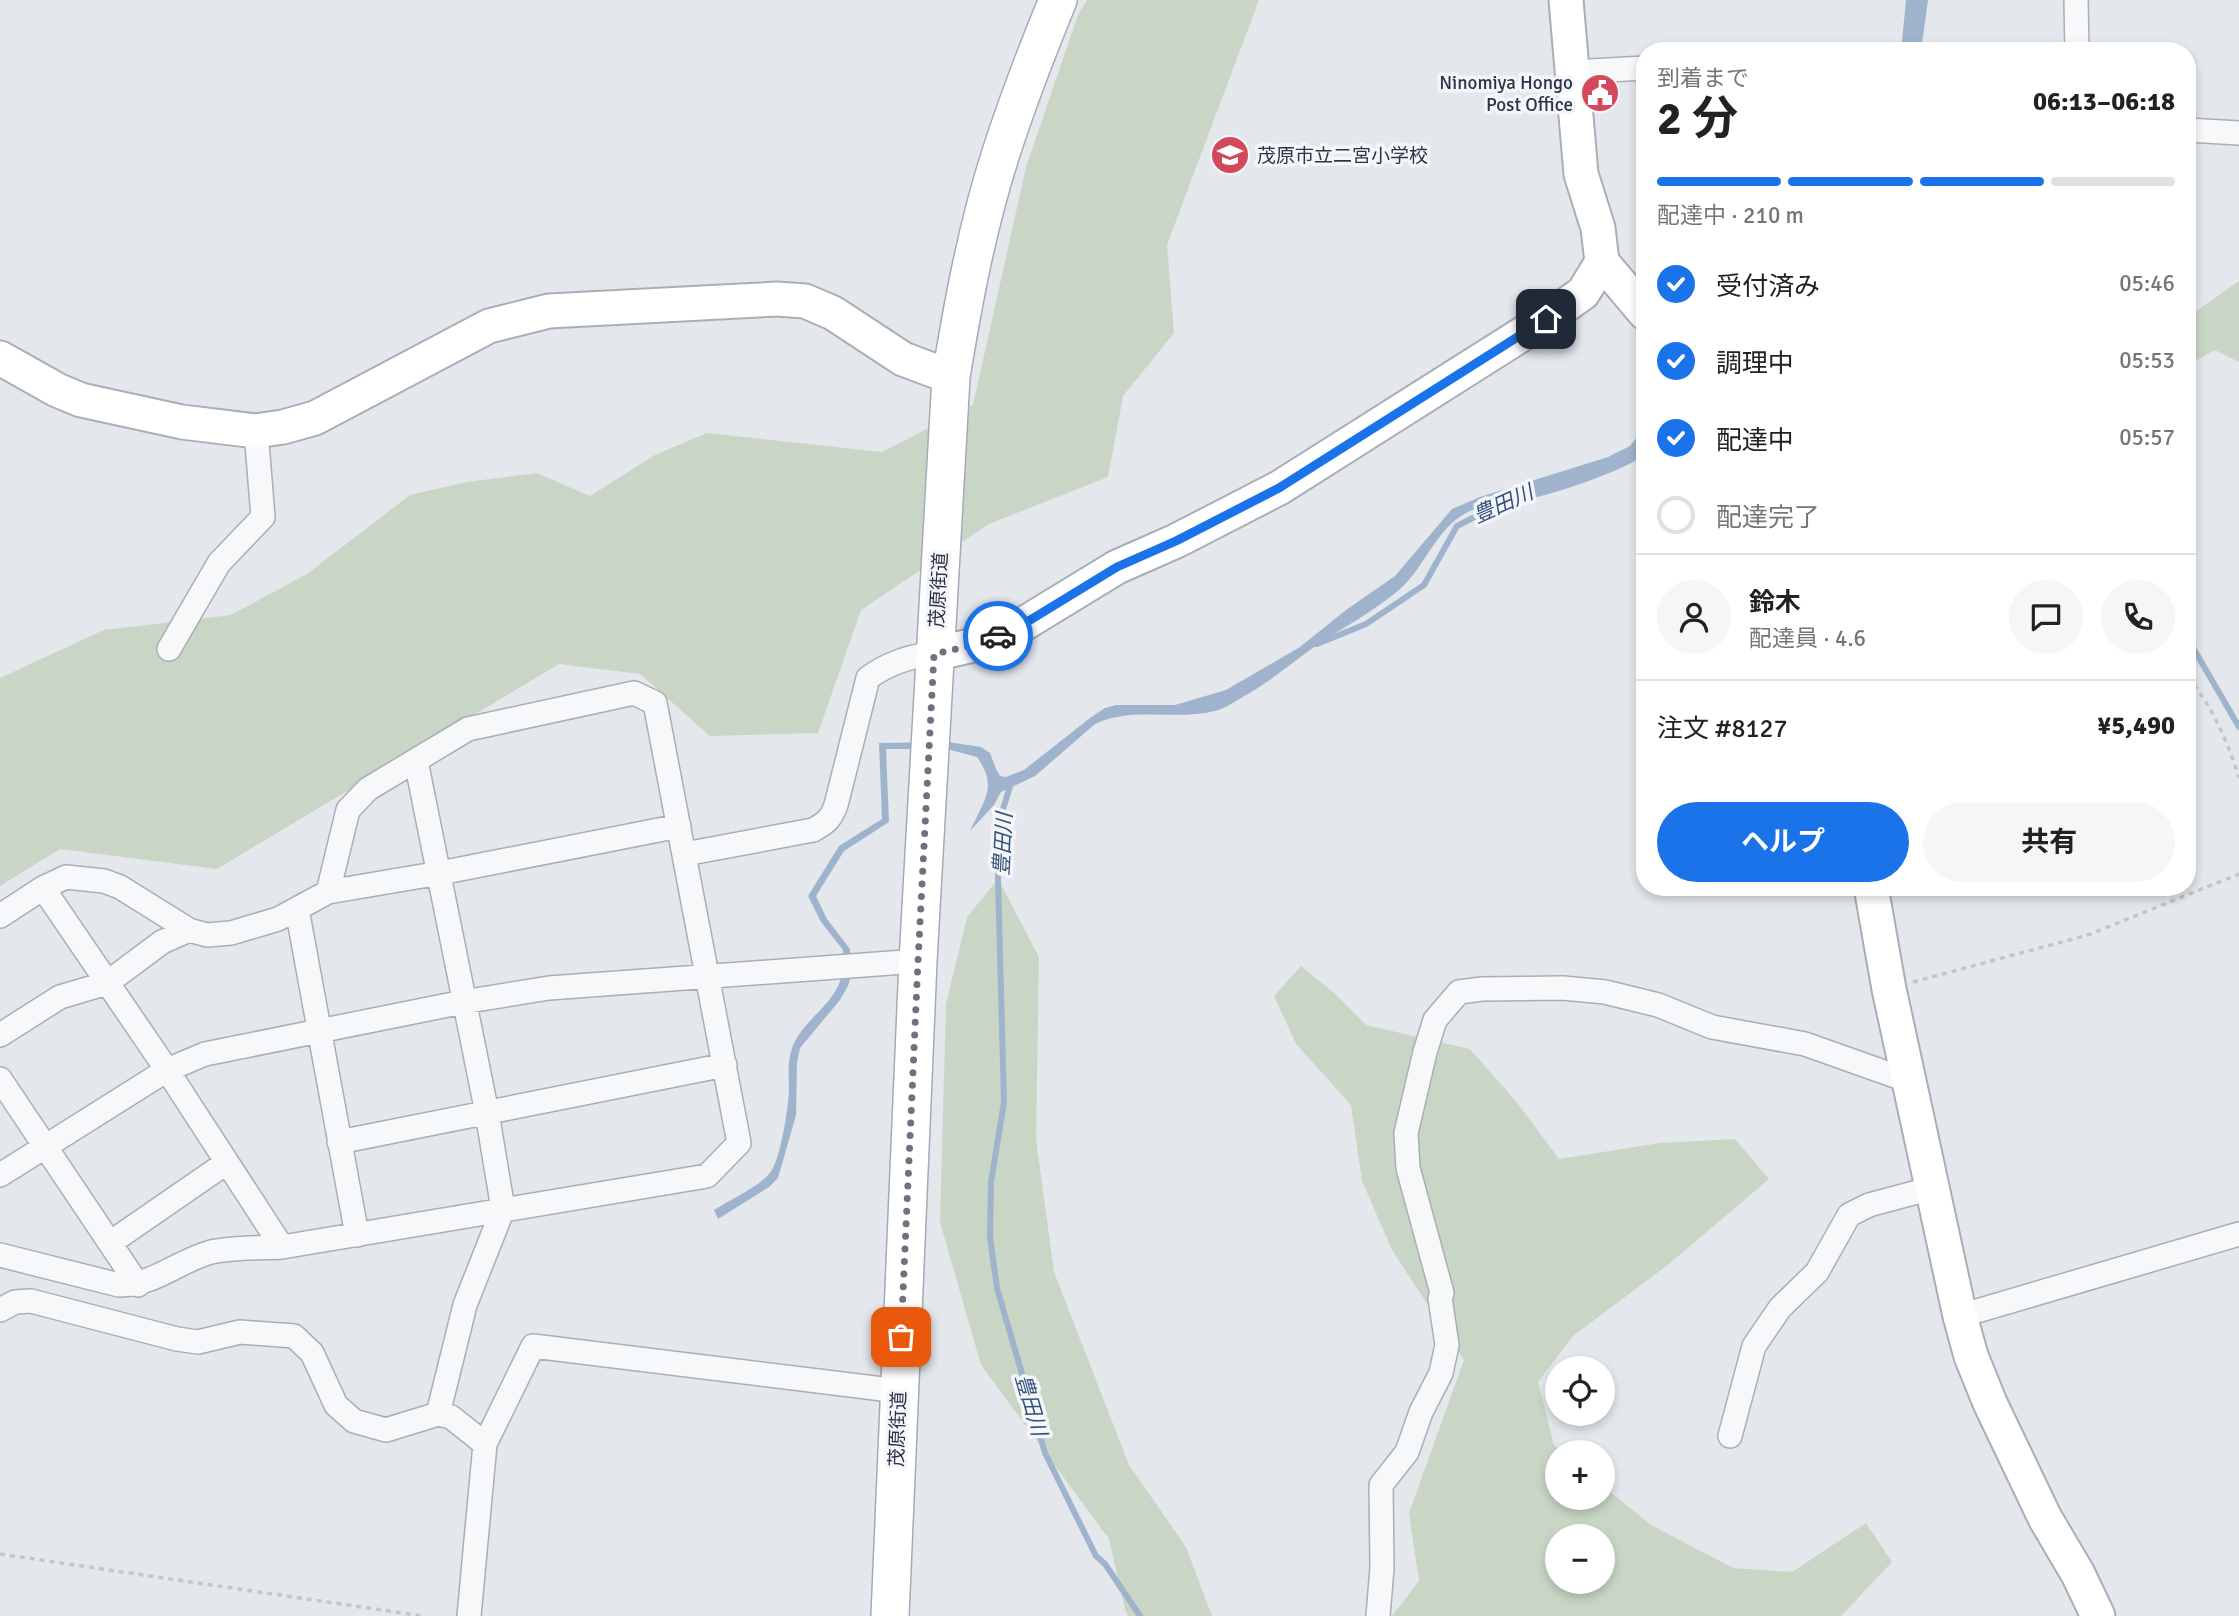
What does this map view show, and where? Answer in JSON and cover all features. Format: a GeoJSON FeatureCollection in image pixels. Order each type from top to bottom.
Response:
{"type":"FeatureCollection","features":[{"type":"Feature","properties":{"kind":"main road","name":"茂原街道"},"geometry":{"type":"LineString","coordinates":[[890,1616],[918,961],[951,377],[961,313],[999,158],[1028,73],[1058,0]]}},
{"type":"Feature","properties":{"kind":"street"},"geometry":{"type":"LineString","coordinates":[[1566,0],[1581,174],[1598,228],[1602,262],[1636,302]]}},
{"type":"Feature","properties":{"kind":"street"},"geometry":{"type":"LineString","coordinates":[[2076,0],[2077,42]]}},
{"type":"Feature","properties":{"kind":"street"},"geometry":{"type":"LineString","coordinates":[[1571,72],[1636,68]]}},
{"type":"Feature","properties":{"kind":"street"},"geometry":{"type":"LineString","coordinates":[[2196,130],[2239,133]]}},
{"type":"Feature","properties":{"kind":"street"},"geometry":{"type":"LineString","coordinates":[[685,854],[813,830],[825,824],[831,818],[836,805],[868,678],[879,670],[920,655],[983,643],[1022,625],[1117,567],[1176,541],[1279,488],[1583,293],[1602,262]]}},
{"type":"Feature","properties":{"kind":"street"},"geometry":{"type":"LineString","coordinates":[[0,358],[57,390],[92,403],[181,422],[256,431],[315,418],[489,326],[548,311],[776,299],[805,301],[833,313],[904,359],[951,377]]}},
{"type":"Feature","properties":{"kind":"street"},"geometry":{"type":"LineString","coordinates":[[169,649],[219,563],[263,517],[256,431]]}},
{"type":"Feature","properties":{"kind":"street"},"geometry":{"type":"LineString","coordinates":[[0,1255],[119,1285],[138,1285],[209,1253],[282,1247],[707,1176],[739,1143],[655,703],[634,693],[468,729],[368,789],[348,810],[328,892]]}},
{"type":"Feature","properties":{"kind":"street"},"geometry":{"type":"LineString","coordinates":[[416,761],[487,1113],[503,1209],[465,1305],[438,1414]]}},
{"type":"Feature","properties":{"kind":"street"},"geometry":{"type":"LineString","coordinates":[[0,916],[43,888],[66,877],[104,881],[120,887],[189,930],[207,935],[231,933],[278,919],[328,892],[679,827]]}},
{"type":"Feature","properties":{"kind":"street"},"geometry":{"type":"LineString","coordinates":[[43,888],[167,1070],[282,1247]]}},
{"type":"Feature","properties":{"kind":"street"},"geometry":{"type":"LineString","coordinates":[[1873,896],[1889,989],[1971,1356],[1990,1403],[2045,1518],[2104,1614]]}},
{"type":"Feature","properties":{"kind":"street"},"geometry":{"type":"LineString","coordinates":[[297,909],[357,1235]]}},
{"type":"Feature","properties":{"kind":"street"},"geometry":{"type":"LineString","coordinates":[[0,1035],[60,997],[107,983],[162,942],[189,930]]}},
{"type":"Feature","properties":{"kind":"street"},"geometry":{"type":"LineString","coordinates":[[0,1175],[167,1070],[205,1054],[463,1002],[549,988],[918,961]]}},
{"type":"Feature","properties":{"kind":"street"},"geometry":{"type":"LineString","coordinates":[[1378,1616],[1382,1568],[1381,1485],[1407,1452],[1421,1412],[1441,1373],[1447,1345],[1440,1298],[1442,1293],[1408,1168],[1406,1133],[1435,1020],[1459,992],[1482,989],[1563,988],[1605,992],[1658,1005],[1712,1027],[1805,1044],[1909,1081]]}},
{"type":"Feature","properties":{"kind":"street"},"geometry":{"type":"LineString","coordinates":[[340,1142],[725,1065]]}},
{"type":"Feature","properties":{"kind":"street"},"geometry":{"type":"LineString","coordinates":[[0,1079],[138,1285]]}},
{"type":"Feature","properties":{"kind":"street"},"geometry":{"type":"LineString","coordinates":[[110,1243],[226,1163]]}},
{"type":"Feature","properties":{"kind":"street"},"geometry":{"type":"LineString","coordinates":[[1730,1436],[1754,1346],[1780,1308],[1817,1272],[1849,1215],[1869,1205],[1932,1188]]}},
{"type":"Feature","properties":{"kind":"street"},"geometry":{"type":"LineString","coordinates":[[1960,1316],[2239,1234]]}},
{"type":"Feature","properties":{"kind":"street"},"geometry":{"type":"LineString","coordinates":[[0,1310],[15,1302],[31,1301],[198,1342],[240,1332],[293,1336],[312,1353],[336,1405],[355,1421],[386,1430],[438,1414],[451,1417],[485,1444]]}},
{"type":"Feature","properties":{"kind":"street"},"geometry":{"type":"LineString","coordinates":[[469,1616],[485,1444],[533,1346],[898,1391]]}},
{"type":"Feature","properties":{"kind":"path"},"geometry":{"type":"LineString","coordinates":[[2196,688],[2229,747],[2239,778]]}},
{"type":"Feature","properties":{"kind":"path"},"geometry":{"type":"LineString","coordinates":[[2196,891],[2239,874]]}},
{"type":"Feature","properties":{"kind":"path"},"geometry":{"type":"LineString","coordinates":[[1889,989],[2088,935],[2185,896]]}},
{"type":"Feature","properties":{"kind":"path"},"geometry":{"type":"LineString","coordinates":[[0,1554],[423,1616]]}},
{"type":"Feature","properties":{"kind":"green space"},"geometry":{"type":"Polygon","coordinates":[[[1087,0],[1259,0],[1167,245],[1174,333],[1123,396],[1108,477],[989,524],[861,610],[818,733],[710,736],[640,674],[559,664],[217,869],[60,849],[0,886],[0,678],[104,630],[231,615],[307,574],[410,495],[467,482],[537,473],[590,496],[655,455],[707,433],[882,452],[973,405],[1026,167],[1078,15],[1087,0]]]}},
{"type":"Feature","properties":{"kind":"green space"},"geometry":{"type":"Polygon","coordinates":[[[2239,281],[2239,362],[2215,350],[2196,361],[2196,311],[2239,281]]]}},
{"type":"Feature","properties":{"kind":"green space"},"geometry":{"type":"Polygon","coordinates":[[[998,879],[1039,957],[1036,1139],[1054,1272],[1129,1465],[1186,1547],[1212,1616],[1128,1616],[1109,1539],[981,1365],[940,1222],[946,1004],[967,917],[998,879]]]}},
{"type":"Feature","properties":{"kind":"green space"},"geometry":{"type":"Polygon","coordinates":[[[1301,966],[1334,993],[1366,1025],[1470,1049],[1515,1100],[1559,1159],[1660,1143],[1735,1139],[1769,1179],[1669,1264],[1573,1336],[1558,1356],[1545,1356],[1545,1373],[1538,1382],[1545,1410],[1545,1426],[1549,1426],[1553,1440],[1545,1440],[1545,1510],[1615,1510],[1615,1496],[1651,1525],[1733,1568],[1792,1572],[1866,1523],[1892,1562],[1841,1616],[1392,1616],[1419,1581],[1409,1513],[1464,1360],[1392,1250],[1362,1181],[1351,1105],[1296,1044],[1274,996],[1301,966]]]}},
{"type":"Feature","properties":{"kind":"water"},"geometry":{"type":"Polygon","coordinates":[[[1906,0],[1928,0],[1922,42],[1902,42],[1906,0]]]}},
{"type":"Feature","properties":{"kind":"water"},"geometry":{"type":"Polygon","coordinates":[[[1636,438],[1636,460],[1589,481],[1538,497],[1496,504],[1466,513],[1447,529],[1409,580],[1391,597],[1317,645],[1266,683],[1227,706],[1200,714],[1124,716],[1095,724],[1035,776],[1001,792],[994,805],[970,831],[984,803],[988,786],[984,768],[977,757],[947,749],[886,749],[889,822],[844,851],[816,896],[827,919],[850,949],[851,976],[848,986],[840,1000],[800,1048],[797,1063],[796,1115],[778,1178],[769,1187],[718,1219],[714,1210],[754,1187],[772,1170],[786,1120],[792,1048],[798,1035],[833,995],[840,982],[843,950],[821,922],[808,896],[839,846],[882,819],[879,743],[948,742],[981,747],[990,753],[1000,776],[1006,777],[1024,770],[1105,708],[1116,705],[1175,705],[1226,690],[1300,647],[1395,576],[1452,509],[1480,497],[1608,457],[1630,446],[1636,438]]]}},
{"type":"Feature","properties":{"kind":"waterway","name":"豊田川"},"geometry":{"type":"LineString","coordinates":[[1317,644],[1366,624],[1424,585],[1457,526],[1508,500]]}},
{"type":"Feature","properties":{"kind":"waterway"},"geometry":{"type":"LineString","coordinates":[[2196,653],[2239,727]]}},
{"type":"Feature","properties":{"kind":"waterway","name":"豊田川"},"geometry":{"type":"LineString","coordinates":[[1011,783],[1000,819],[998,879],[1004,1102],[991,1182],[990,1237],[997,1288],[1045,1453],[1096,1556],[1105,1564],[1140,1616]]}},
{"type":"Feature","properties":{"kind":"way so far"},"geometry":{"type":"LineString","coordinates":[[901,1337],[934,654],[983,643],[998,636]]}},
{"type":"Feature","properties":{"kind":"place","name":"Ninomiya Hongo Post Office"},"geometry":{"type":"Point","coordinates":[1600,93]}},
{"type":"Feature","properties":{"kind":"place","name":"茂原市立二宮小学校"},"geometry":{"type":"Point","coordinates":[1230,155]}},
{"type":"Feature","properties":{"kind":"route"},"geometry":{"type":"LineString","coordinates":[[998,636],[1022,625],[1117,567],[1176,541],[1279,488],[1546,319]]}}]}
